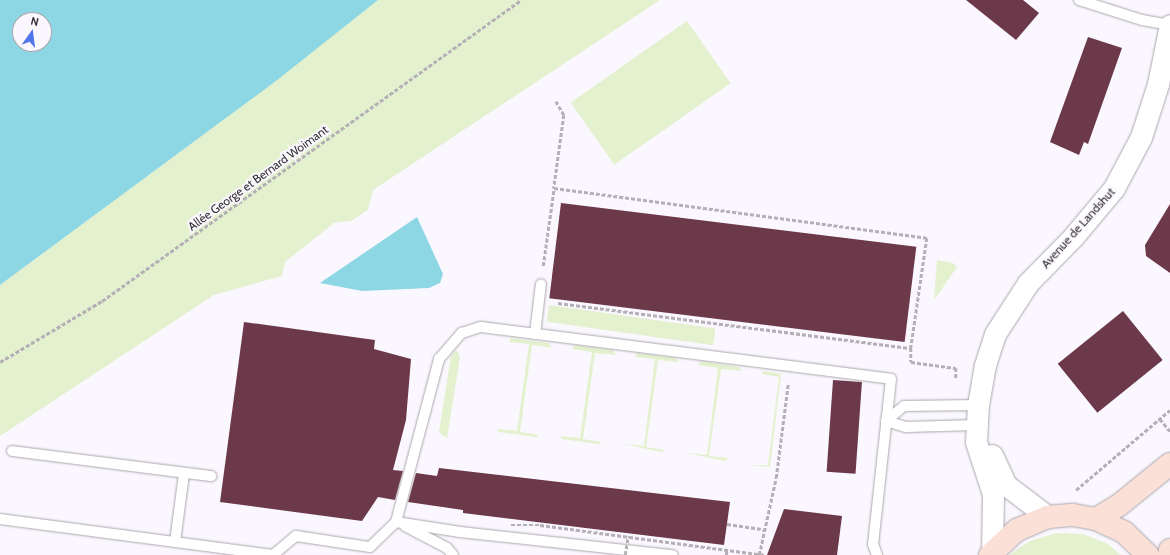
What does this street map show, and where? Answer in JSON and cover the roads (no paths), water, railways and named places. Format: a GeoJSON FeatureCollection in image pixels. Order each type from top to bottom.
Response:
{"type":"FeatureCollection","features":[{"type":"Feature","properties":{"kind":"main road"},"geometry":{"type":"LineString","coordinates":[[1096,519],[1118,506],[1170,464]]}},
{"type":"Feature","properties":{"kind":"main road"},"geometry":{"type":"LineString","coordinates":[[991,554],[1017,530],[1048,517],[1073,515],[1096,519],[1124,532],[1148,555]]}},
{"type":"Feature","properties":{"kind":"main road"},"geometry":{"type":"LineString","coordinates":[[1169,555],[1170,550]]}},
{"type":"Feature","properties":{"kind":"street","name":"Avenue de Landshut"},"geometry":{"type":"LineString","coordinates":[[991,554],[993,494],[976,442],[977,415],[985,365],[995,334],[1028,283],[1073,237],[1114,188],[1141,137],[1158,84],[1170,25]]}},
{"type":"Feature","properties":{"kind":"street"},"geometry":{"type":"LineString","coordinates":[[977,415],[1006,485],[1048,517]]}},
{"type":"Feature","properties":{"kind":"lane"},"geometry":{"type":"LineString","coordinates":[[1079,0],[1142,20],[1170,25]]}},
{"type":"Feature","properties":{"kind":"lane"},"geometry":{"type":"LineString","coordinates":[[535,334],[541,284]]}},
{"type":"Feature","properties":{"kind":"lane"},"geometry":{"type":"LineString","coordinates":[[0,519],[273,555],[296,536],[370,547],[396,522],[439,359],[462,333],[481,328],[891,379],[873,544],[877,555]]}},
{"type":"Feature","properties":{"kind":"lane"},"geometry":{"type":"LineString","coordinates":[[886,420],[904,406],[977,415]]}},
{"type":"Feature","properties":{"kind":"lane"},"geometry":{"type":"LineString","coordinates":[[886,420],[906,427],[977,415]]}},
{"type":"Feature","properties":{"kind":"lane"},"geometry":{"type":"LineString","coordinates":[[12,451],[184,474],[211,476]]}},
{"type":"Feature","properties":{"kind":"lane"},"geometry":{"type":"LineString","coordinates":[[176,542],[184,474]]}},
{"type":"Feature","properties":{"kind":"lane"},"geometry":{"type":"LineString","coordinates":[[396,522],[447,548],[453,555]]}},
{"type":"Feature","properties":{"kind":"lane"},"geometry":{"type":"LineString","coordinates":[[396,522],[460,532],[673,555]]}},
{"type":"Feature","properties":{"kind":"water"},"geometry":{"type":"Polygon","coordinates":[[[0,0],[378,0],[276,81],[0,285],[0,0]]]}},
{"type":"Feature","properties":{"kind":"water"},"geometry":{"type":"Polygon","coordinates":[[[417,217],[443,274],[440,283],[429,288],[362,291],[320,283],[417,217]]]}}]}
